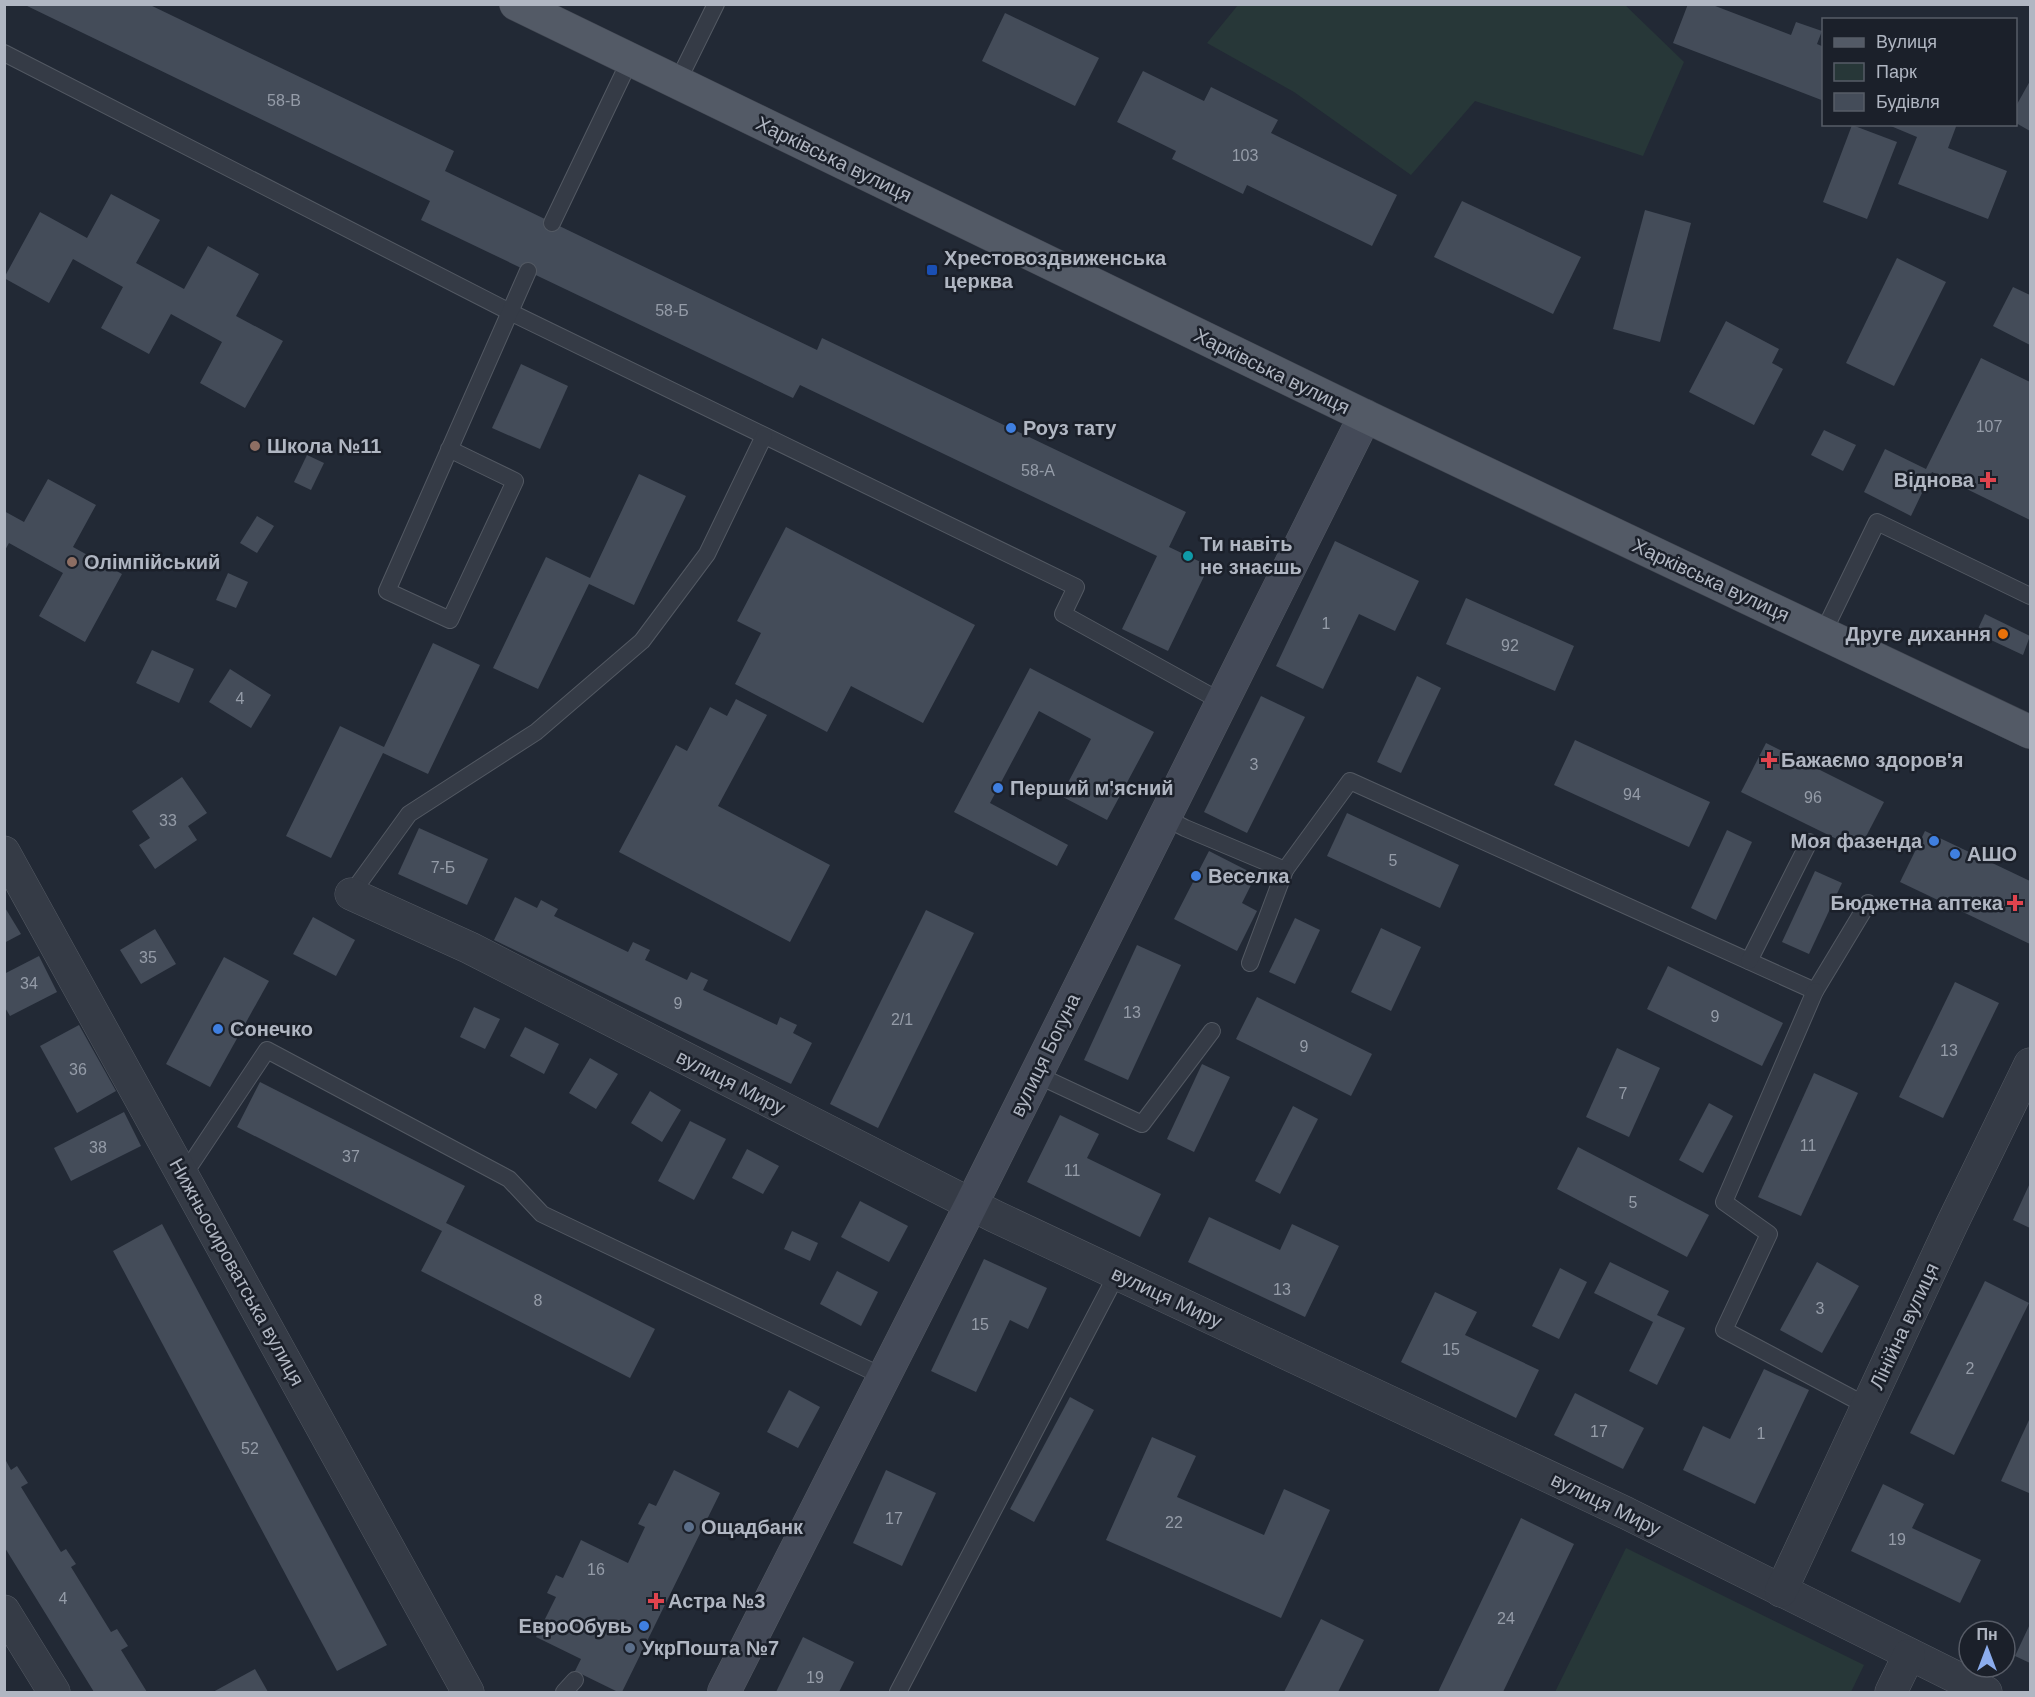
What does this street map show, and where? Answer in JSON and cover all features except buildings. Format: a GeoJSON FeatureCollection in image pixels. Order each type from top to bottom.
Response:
{"type":"FeatureCollection","features":[{"type":"Feature","properties":{"kind":"main road","name":"Харківська вулиця"},"geometry":{"type":"LineString","coordinates":[[516,4],[1365,416],[2031,732]]}},
{"type":"Feature","properties":{"kind":"main road","name":"вулиця Богуна"},"geometry":{"type":"LineString","coordinates":[[724,1692],[971,1205],[1365,416]]}},
{"type":"Feature","properties":{"kind":"street","name":"Нижньосироватська вулиця"},"geometry":{"type":"LineString","coordinates":[[4,852],[468,1692]]}},
{"type":"Feature","properties":{"kind":"street","name":"вулиця Миру"},"geometry":{"type":"LineString","coordinates":[[351,894],[470,948],[971,1205],[1626,1513],[1986,1692]]}},
{"type":"Feature","properties":{"kind":"street","name":"Лінійна вулиця"},"geometry":{"type":"LineString","coordinates":[[1781,1591],[1952,1224],[2031,1064]]}},
{"type":"Feature","properties":{"kind":"street"},"geometry":{"type":"LineString","coordinates":[[4,1611],[54,1692]]}},
{"type":"Feature","properties":{"kind":"street"},"geometry":{"type":"LineString","coordinates":[[1891,1692],[1909,1655]]}},
{"type":"Feature","properties":{"kind":"lane"},"geometry":{"type":"LineString","coordinates":[[676,83],[716,4]]}},
{"type":"Feature","properties":{"kind":"lane"},"geometry":{"type":"LineString","coordinates":[[4,53],[510,312],[1076,587],[1063,614],[1222,702]]}},
{"type":"Feature","properties":{"kind":"lane"},"geometry":{"type":"LineString","coordinates":[[552,222],[630,60]]}},
{"type":"Feature","properties":{"kind":"lane"},"geometry":{"type":"LineString","coordinates":[[449,450],[515,481],[450,620],[387,591],[449,450],[528,271]]}},
{"type":"Feature","properties":{"kind":"lane"},"geometry":{"type":"LineString","coordinates":[[351,894],[409,814],[536,732],[642,641],[707,554],[764,436]]}},
{"type":"Feature","properties":{"kind":"lane"},"geometry":{"type":"LineString","coordinates":[[1823,633],[1877,522],[2031,596]]}},
{"type":"Feature","properties":{"kind":"lane"},"geometry":{"type":"LineString","coordinates":[[1250,963],[1285,870],[1350,781],[1815,991]]}},
{"type":"Feature","properties":{"kind":"lane"},"geometry":{"type":"LineString","coordinates":[[1164,817],[1285,870]]}},
{"type":"Feature","properties":{"kind":"lane"},"geometry":{"type":"LineString","coordinates":[[1749,961],[1809,842]]}},
{"type":"Feature","properties":{"kind":"lane"},"geometry":{"type":"LineString","coordinates":[[1867,1406],[1724,1330],[1769,1234],[1724,1202],[1815,991],[1868,903]]}},
{"type":"Feature","properties":{"kind":"lane"},"geometry":{"type":"LineString","coordinates":[[1035,1074],[1142,1124],[1212,1031]]}},
{"type":"Feature","properties":{"kind":"lane"},"geometry":{"type":"LineString","coordinates":[[183,1176],[267,1050],[509,1179],[542,1214],[884,1377]]}},
{"type":"Feature","properties":{"kind":"lane"},"geometry":{"type":"LineString","coordinates":[[898,1692],[1117,1274]]}},
{"type":"Feature","properties":{"kind":"green space"},"geometry":{"type":"Polygon","coordinates":[[[1624,4],[1684,62],[1643,156],[1475,101],[1411,175],[1294,92],[1207,43],[1238,5],[1624,4]]]}},
{"type":"Feature","properties":{"kind":"green space"},"geometry":{"type":"Polygon","coordinates":[[[1626,1548],[1864,1665],[1851,1692],[1555,1692],[1626,1548]]]}},
{"type":"Feature","properties":{"kind":"place","name":"Хрестовоздвиженська церква"},"geometry":{"type":"Point","coordinates":[932,270]}},
{"type":"Feature","properties":{"kind":"place","name":"Роуз тату"},"geometry":{"type":"Point","coordinates":[1011,428]}},
{"type":"Feature","properties":{"kind":"place","name":"Школа №11"},"geometry":{"type":"Point","coordinates":[255,446]}},
{"type":"Feature","properties":{"kind":"place","name":"Віднова"},"geometry":{"type":"Point","coordinates":[1988,480]}},
{"type":"Feature","properties":{"kind":"place","name":"Ти навіть не знаєшь"},"geometry":{"type":"Point","coordinates":[1188,556]}},
{"type":"Feature","properties":{"kind":"place","name":"Олімпійський"},"geometry":{"type":"Point","coordinates":[72,562]}},
{"type":"Feature","properties":{"kind":"place","name":"Друге дихання"},"geometry":{"type":"Point","coordinates":[2003,634]}},
{"type":"Feature","properties":{"kind":"place","name":"Бажаємо здоров'я"},"geometry":{"type":"Point","coordinates":[1769,760]}},
{"type":"Feature","properties":{"kind":"place","name":"Перший м'ясний"},"geometry":{"type":"Point","coordinates":[998,788]}},
{"type":"Feature","properties":{"kind":"place","name":"Моя фазенда"},"geometry":{"type":"Point","coordinates":[1934,841]}},
{"type":"Feature","properties":{"kind":"place","name":"АШО"},"geometry":{"type":"Point","coordinates":[1955,854]}},
{"type":"Feature","properties":{"kind":"place","name":"Веселка"},"geometry":{"type":"Point","coordinates":[1196,876]}},
{"type":"Feature","properties":{"kind":"place","name":"Бюджетна аптека"},"geometry":{"type":"Point","coordinates":[2015,903]}},
{"type":"Feature","properties":{"kind":"place","name":"Сонечко"},"geometry":{"type":"Point","coordinates":[218,1029]}},
{"type":"Feature","properties":{"kind":"place","name":"Ощадбанк"},"geometry":{"type":"Point","coordinates":[689,1527]}},
{"type":"Feature","properties":{"kind":"place","name":"Астра №3"},"geometry":{"type":"Point","coordinates":[656,1601]}},
{"type":"Feature","properties":{"kind":"place","name":"ЕвроОбувь"},"geometry":{"type":"Point","coordinates":[644,1626]}},
{"type":"Feature","properties":{"kind":"place","name":"УкрПошта №7"},"geometry":{"type":"Point","coordinates":[630,1648]}}]}
